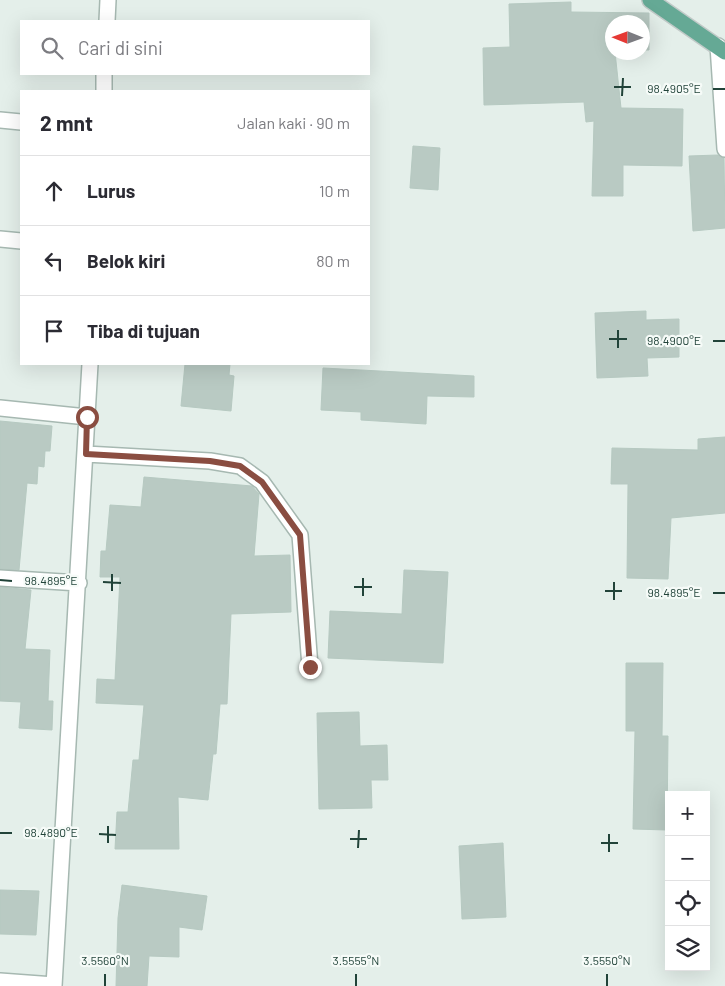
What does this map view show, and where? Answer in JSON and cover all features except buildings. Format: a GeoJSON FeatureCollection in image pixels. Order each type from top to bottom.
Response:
{"type":"FeatureCollection","features":[{"type":"Feature","properties":{"kind":"main road"},"geometry":{"type":"LineString","coordinates":[[650,0],[722,49]]}},
{"type":"Feature","properties":{"kind":"street"},"geometry":{"type":"LineString","coordinates":[[107,20],[108,0]]}},
{"type":"Feature","properties":{"kind":"street"},"geometry":{"type":"LineString","coordinates":[[722,49],[725,149]]}},
{"type":"Feature","properties":{"kind":"street"},"geometry":{"type":"LineString","coordinates":[[104,75],[104,90]]}},
{"type":"Feature","properties":{"kind":"street"},"geometry":{"type":"LineString","coordinates":[[0,120],[20,122]]}},
{"type":"Feature","properties":{"kind":"street"},"geometry":{"type":"LineString","coordinates":[[0,239],[20,241]]}},
{"type":"Feature","properties":{"kind":"street"},"geometry":{"type":"LineString","coordinates":[[0,980],[54,986],[79,583],[90,365]]}},
{"type":"Feature","properties":{"kind":"street"},"geometry":{"type":"LineString","coordinates":[[0,408],[87,417]]}},
{"type":"Feature","properties":{"kind":"street"},"geometry":{"type":"LineString","coordinates":[[86,454],[210,461],[240,466],[262,482],[300,535],[310,667]]}},
{"type":"Feature","properties":{"kind":"street"},"geometry":{"type":"LineString","coordinates":[[0,578],[79,583]]}},
{"type":"Feature","properties":{"kind":"route"},"geometry":{"type":"LineString","coordinates":[[87,417],[86,454],[154,456],[210,461],[240,466],[262,482],[300,535],[310,667]]}}]}
